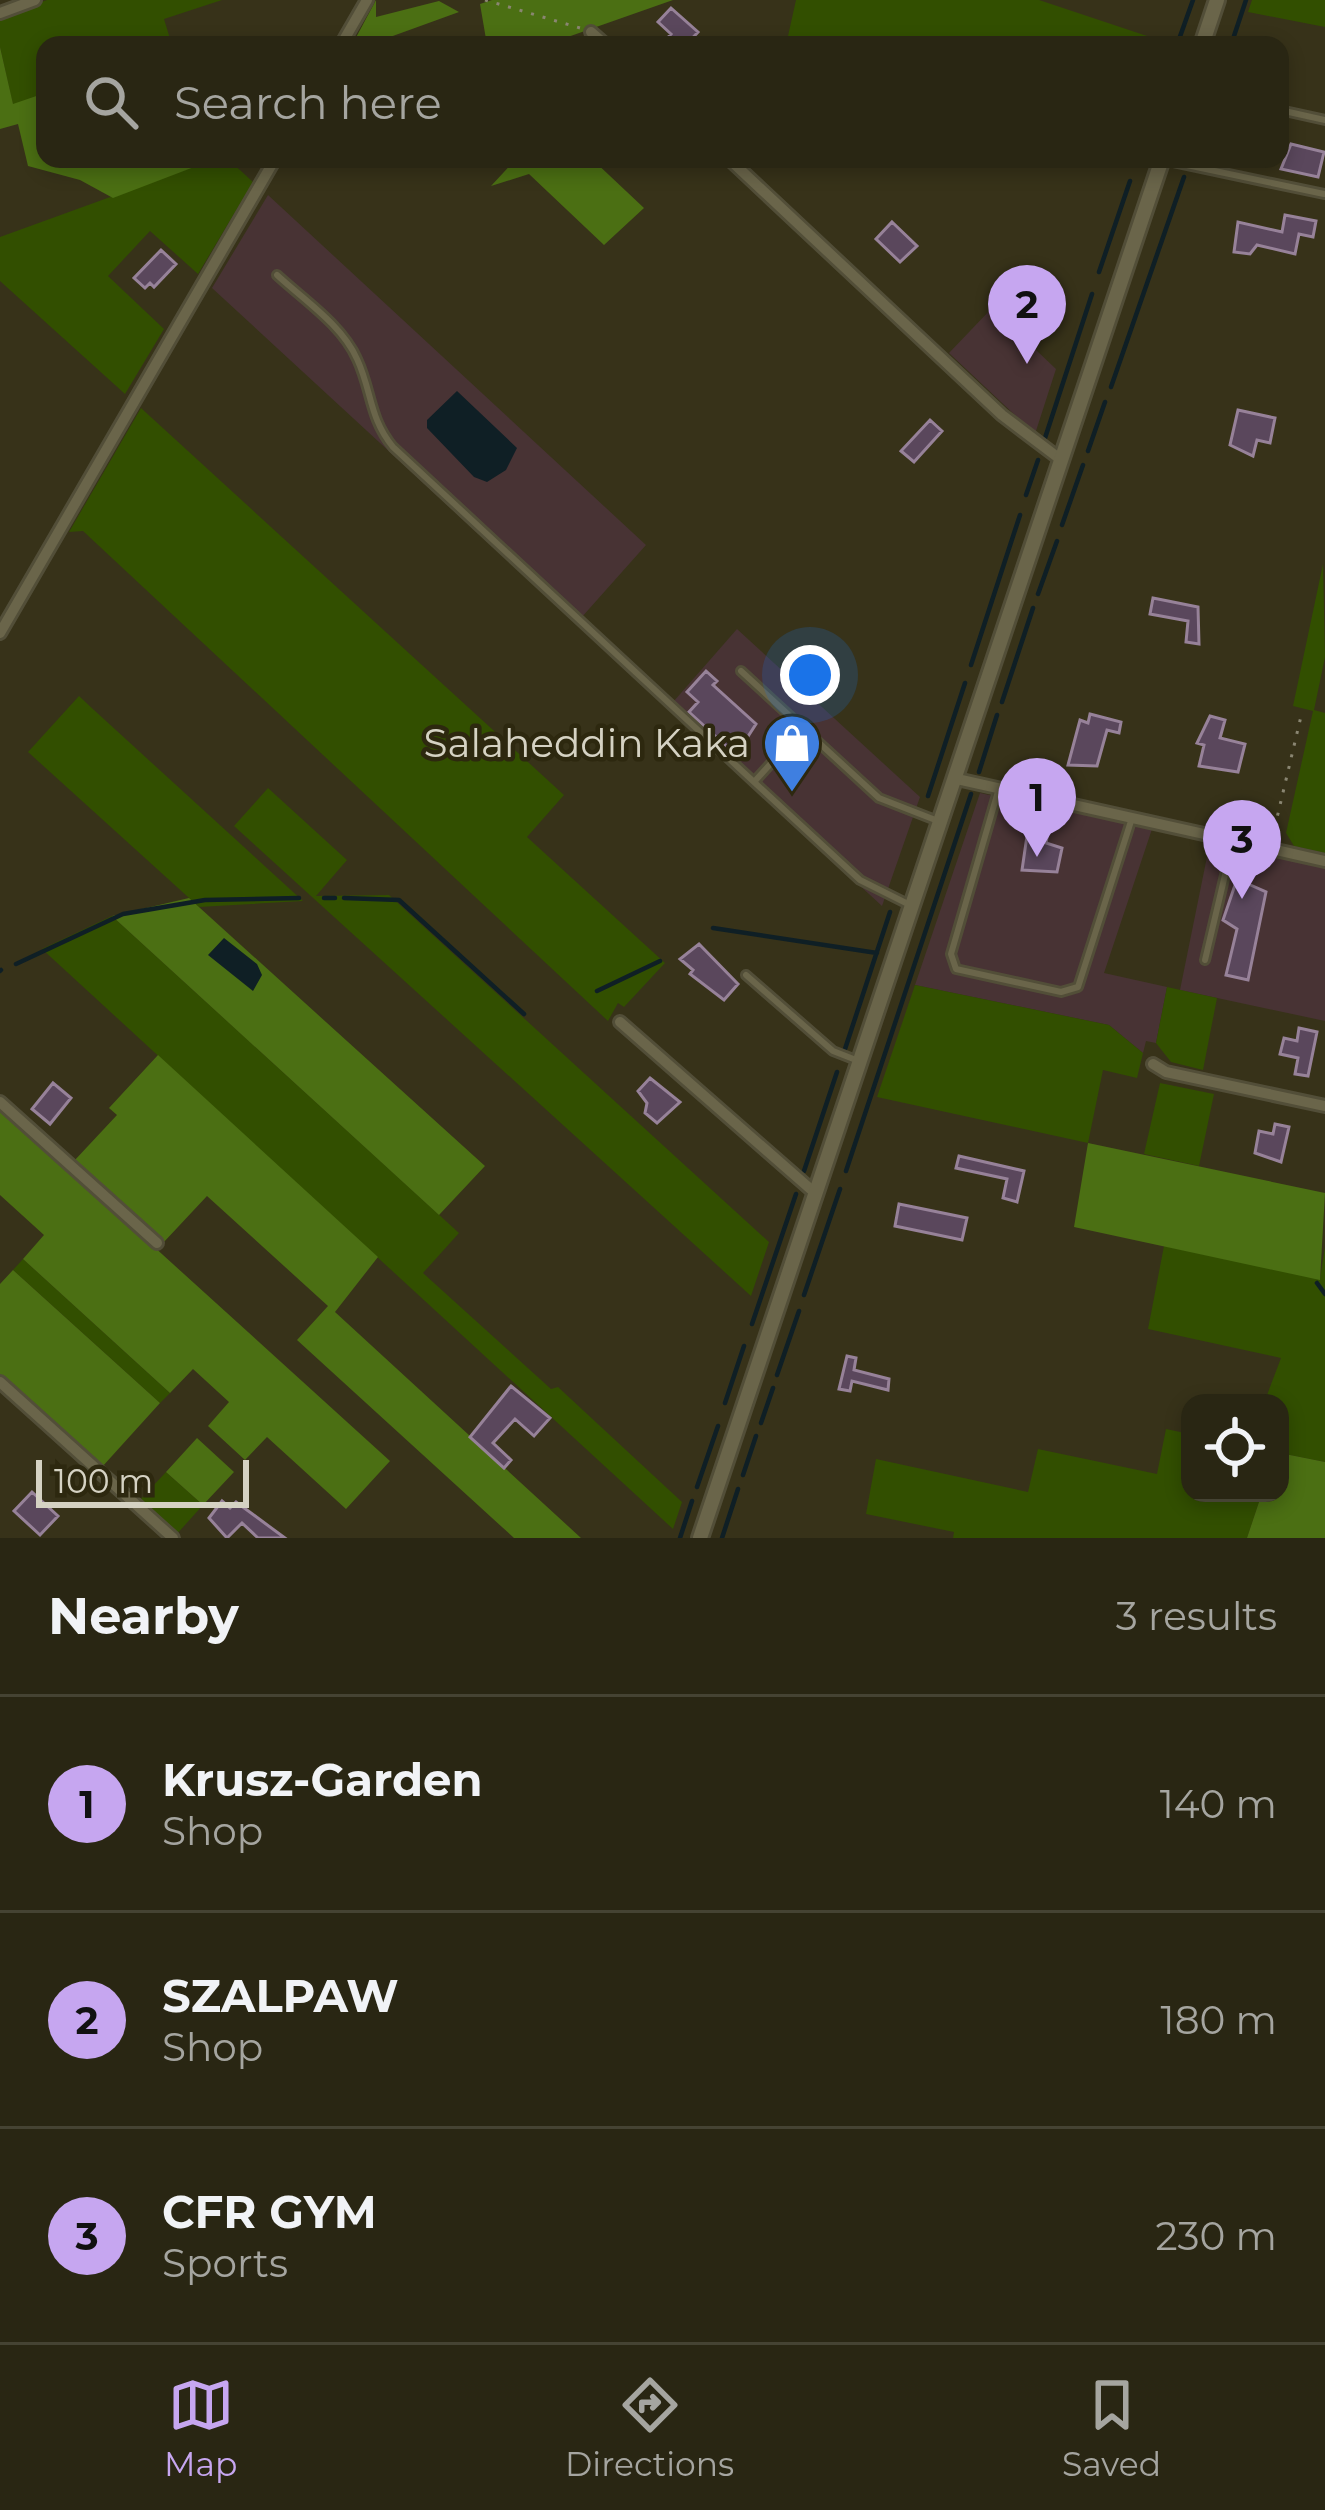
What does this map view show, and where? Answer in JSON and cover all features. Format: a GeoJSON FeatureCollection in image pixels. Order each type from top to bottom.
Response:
{"type":"FeatureCollection","features":[{"type":"Feature","properties":{"kind":"street"},"geometry":{"type":"LineString","coordinates":[[0,13],[35,0]]}},
{"type":"Feature","properties":{"kind":"street"},"geometry":{"type":"LineString","coordinates":[[346,36],[368,0]]}},
{"type":"Feature","properties":{"kind":"street"},"geometry":{"type":"LineString","coordinates":[[1205,36],[1216,0]]}},
{"type":"Feature","properties":{"kind":"street"},"geometry":{"type":"LineString","coordinates":[[591,32],[596,36]]}},
{"type":"Feature","properties":{"kind":"street"},"geometry":{"type":"LineString","coordinates":[[0,633],[270,168]]}},
{"type":"Feature","properties":{"kind":"street"},"geometry":{"type":"LineString","coordinates":[[739,168],[1002,416],[1060,459]]}},
{"type":"Feature","properties":{"kind":"street"},"geometry":{"type":"LineString","coordinates":[[700,1538],[1159,168]]}},
{"type":"Feature","properties":{"kind":"street"},"geometry":{"type":"LineString","coordinates":[[957,779],[1325,861]]}},
{"type":"Feature","properties":{"kind":"street"},"geometry":{"type":"LineString","coordinates":[[620,1022],[814,1193]]}},
{"type":"Feature","properties":{"kind":"street"},"geometry":{"type":"LineString","coordinates":[[1153,1064],[1166,1072],[1325,1106]]}},
{"type":"Feature","properties":{"kind":"street"},"geometry":{"type":"LineString","coordinates":[[0,1102],[157,1244]]}},
{"type":"Feature","properties":{"kind":"street"},"geometry":{"type":"LineString","coordinates":[[0,1382],[173,1538]]}},
{"type":"Feature","properties":{"kind":"lane"},"geometry":{"type":"LineString","coordinates":[[1289,112],[1325,120]]}},
{"type":"Feature","properties":{"kind":"lane"},"geometry":{"type":"LineString","coordinates":[[1204,168],[1324,194]]}},
{"type":"Feature","properties":{"kind":"lane"},"geometry":{"type":"LineString","coordinates":[[277,275],[338,330],[356,355],[370,412],[393,447],[860,880],[913,906]]}},
{"type":"Feature","properties":{"kind":"lane"},"geometry":{"type":"LineString","coordinates":[[741,671],[879,798],[942,823]]}},
{"type":"Feature","properties":{"kind":"lane"},"geometry":{"type":"LineString","coordinates":[[754,782],[803,728]]}},
{"type":"Feature","properties":{"kind":"lane"},"geometry":{"type":"LineString","coordinates":[[999,788],[951,954],[956,969],[1060,992],[1078,987],[1132,818]]}},
{"type":"Feature","properties":{"kind":"lane"},"geometry":{"type":"LineString","coordinates":[[1205,960],[1233,840]]}},
{"type":"Feature","properties":{"kind":"lane"},"geometry":{"type":"LineString","coordinates":[[746,975],[832,1052],[860,1060]]}},
{"type":"Feature","properties":{"kind":"path"},"geometry":{"type":"LineString","coordinates":[[485,0],[591,32]]}},
{"type":"Feature","properties":{"kind":"path"},"geometry":{"type":"LineString","coordinates":[[1269,848],[1302,712]]}},
{"type":"Feature","properties":{"kind":"shaded area"},"geometry":{"type":"Polygon","coordinates":[[[268,195],[646,545],[581,618],[674,701],[737,629],[920,797],[882,906],[212,288],[268,195]]]}},
{"type":"Feature","properties":{"kind":"shaded area"},"geometry":{"type":"Polygon","coordinates":[[[992,308],[1056,369],[1035,434],[949,353],[992,308]]]}},
{"type":"Feature","properties":{"kind":"shaded area"},"geometry":{"type":"Polygon","coordinates":[[[457,391],[517,448],[506,470],[487,482],[474,477],[427,428],[427,420],[457,391]]]}},
{"type":"Feature","properties":{"kind":"shaded area"},"geometry":{"type":"Polygon","coordinates":[[[980,793],[1152,829],[1104,973],[1167,987],[1156,1043],[1146,1041],[1143,1053],[1109,1025],[915,985],[980,793]]]}},
{"type":"Feature","properties":{"kind":"shaded area"},"geometry":{"type":"Polygon","coordinates":[[[1210,842],[1325,866],[1325,1021],[1180,990],[1210,842]]]}},
{"type":"Feature","properties":{"kind":"shaded area"},"geometry":{"type":"Polygon","coordinates":[[[224,938],[257,964],[262,975],[253,991],[208,955],[224,938]]]}},
{"type":"Feature","properties":{"kind":"green space"},"geometry":{"type":"Polygon","coordinates":[[[47,0],[222,0],[164,19],[169,36],[36,36],[36,96],[13,105],[0,47],[0,16],[47,0]]]}},
{"type":"Feature","properties":{"kind":"green space"},"geometry":{"type":"Polygon","coordinates":[[[376,0],[376,17],[439,1],[459,12],[393,36],[357,36],[376,0]]]}},
{"type":"Feature","properties":{"kind":"green space"},"geometry":{"type":"Polygon","coordinates":[[[492,0],[673,0],[571,36],[485,36],[480,4],[492,0]]]}},
{"type":"Feature","properties":{"kind":"green space"},"geometry":{"type":"Polygon","coordinates":[[[796,0],[1039,0],[1147,36],[788,36],[796,0]]]}},
{"type":"Feature","properties":{"kind":"green space"},"geometry":{"type":"Polygon","coordinates":[[[1252,0],[1325,0],[1325,27],[1248,12],[1252,0]]]}},
{"type":"Feature","properties":{"kind":"green space"},"geometry":{"type":"Polygon","coordinates":[[[0,47],[13,104],[36,96],[36,168],[191,168],[113,198],[80,180],[28,166],[18,124],[0,129],[0,47]]]}},
{"type":"Feature","properties":{"kind":"green space"},"geometry":{"type":"Polygon","coordinates":[[[190,168],[238,168],[253,182],[198,274],[150,231],[108,276],[164,329],[125,394],[0,281],[0,237],[190,168]]]}},
{"type":"Feature","properties":{"kind":"green space"},"geometry":{"type":"Polygon","coordinates":[[[508,168],[602,168],[644,208],[604,245],[529,174],[491,186],[508,168]]]}},
{"type":"Feature","properties":{"kind":"green space"},"geometry":{"type":"Polygon","coordinates":[[[141,408],[564,795],[527,837],[665,963],[624,1007],[618,1003],[608,1021],[83,531],[69,532],[141,408]]]}},
{"type":"Feature","properties":{"kind":"green space"},"geometry":{"type":"Polygon","coordinates":[[[1323,564],[1325,657],[1314,710],[1325,713],[1325,853],[1294,846],[1286,833],[1313,711],[1293,706],[1323,564]]]}},
{"type":"Feature","properties":{"kind":"green space"},"geometry":{"type":"Polygon","coordinates":[[[79,696],[303,901],[199,907],[28,752],[79,696]]]}},
{"type":"Feature","properties":{"kind":"green space"},"geometry":{"type":"Polygon","coordinates":[[[268,788],[347,860],[316,896],[389,895],[769,1242],[751,1296],[234,826],[268,788]]]}},
{"type":"Feature","properties":{"kind":"green space"},"geometry":{"type":"Polygon","coordinates":[[[189,898],[485,1166],[439,1215],[112,916],[189,898]]]}},
{"type":"Feature","properties":{"kind":"green space"},"geometry":{"type":"Polygon","coordinates":[[[112,916],[459,1233],[423,1273],[551,1389],[558,1387],[682,1502],[673,1529],[42,949],[112,916]]]}},
{"type":"Feature","properties":{"kind":"green space"},"geometry":{"type":"Polygon","coordinates":[[[915,985],[1109,1025],[1143,1053],[1137,1078],[1103,1070],[1088,1143],[877,1097],[915,985]]]}},
{"type":"Feature","properties":{"kind":"green space"},"geometry":{"type":"Polygon","coordinates":[[[1167,987],[1217,998],[1203,1070],[1171,1062],[1156,1043],[1167,987]]]}},
{"type":"Feature","properties":{"kind":"green space"},"geometry":{"type":"Polygon","coordinates":[[[158,1055],[378,1257],[335,1312],[581,1538],[514,1538],[297,1340],[328,1306],[207,1196],[163,1243],[74,1161],[117,1115],[109,1108],[158,1055]]]}},
{"type":"Feature","properties":{"kind":"green space"},"geometry":{"type":"Polygon","coordinates":[[[1160,1083],[1214,1094],[1199,1166],[1144,1154],[1160,1083]]]}},
{"type":"Feature","properties":{"kind":"green space"},"geometry":{"type":"Polygon","coordinates":[[[0,1107],[390,1461],[346,1509],[267,1437],[245,1460],[208,1426],[229,1402],[193,1369],[170,1393],[23,1259],[44,1235],[0,1195],[0,1107]]]}},
{"type":"Feature","properties":{"kind":"green space"},"geometry":{"type":"Polygon","coordinates":[[[1088,1143],[1325,1193],[1320,1280],[1074,1227],[1088,1143]]]}},
{"type":"Feature","properties":{"kind":"green space"},"geometry":{"type":"Polygon","coordinates":[[[1164,1246],[1320,1279],[1325,1247],[1325,1462],[1289,1455],[1289,1394],[1267,1394],[1281,1358],[1148,1329],[1164,1246]]]}},
{"type":"Feature","properties":{"kind":"green space"},"geometry":{"type":"Polygon","coordinates":[[[23,1259],[170,1393],[160,1403],[13,1270],[23,1259]]]}},
{"type":"Feature","properties":{"kind":"green space"},"geometry":{"type":"Polygon","coordinates":[[[13,1270],[160,1403],[102,1467],[0,1374],[0,1284],[13,1270]]]}},
{"type":"Feature","properties":{"kind":"green space"},"geometry":{"type":"Polygon","coordinates":[[[1166,1429],[1181,1432],[1181,1502],[1259,1502],[1247,1538],[953,1538],[954,1532],[866,1514],[876,1459],[1028,1492],[1038,1449],[1157,1474],[1166,1429]]]}},
{"type":"Feature","properties":{"kind":"green space"},"geometry":{"type":"Polygon","coordinates":[[[197,1438],[234,1472],[203,1505],[166,1472],[197,1438]]]}},
{"type":"Feature","properties":{"kind":"green space"},"geometry":{"type":"Polygon","coordinates":[[[1289,1455],[1325,1462],[1325,1538],[1247,1538],[1259,1502],[1289,1502],[1289,1455]]]}},
{"type":"Feature","properties":{"kind":"green space"},"geometry":{"type":"Polygon","coordinates":[[[166,1472],[203,1505],[176,1535],[139,1501],[166,1472]]]}},
{"type":"Feature","properties":{"kind":"building"},"geometry":{"type":"Polygon","coordinates":[[[671,8],[698,32],[669,36],[658,22],[671,8]]]}},
{"type":"Feature","properties":{"kind":"building"},"geometry":{"type":"Polygon","coordinates":[[[1291,144],[1324,152],[1318,177],[1281,169],[1289,168],[1291,144]]]}},
{"type":"Feature","properties":{"kind":"building"},"geometry":{"type":"Polygon","coordinates":[[[1285,215],[1316,221],[1313,237],[1299,234],[1295,254],[1257,245],[1250,254],[1234,252],[1238,222],[1282,232],[1285,215]]]}},
{"type":"Feature","properties":{"kind":"building"},"geometry":{"type":"Polygon","coordinates":[[[892,222],[917,246],[900,262],[876,239],[892,222]]]}},
{"type":"Feature","properties":{"kind":"building"},"geometry":{"type":"Polygon","coordinates":[[[161,250],[176,264],[154,287],[150,283],[145,288],[134,278],[161,250]]]}},
{"type":"Feature","properties":{"kind":"building"},"geometry":{"type":"Polygon","coordinates":[[[1033,293],[1045,304],[1035,315],[1045,324],[1035,334],[1011,312],[1033,293]]]}},
{"type":"Feature","properties":{"kind":"building"},"geometry":{"type":"Polygon","coordinates":[[[1238,410],[1275,418],[1270,443],[1257,440],[1253,456],[1230,445],[1238,410]]]}},
{"type":"Feature","properties":{"kind":"building"},"geometry":{"type":"Polygon","coordinates":[[[930,420],[942,431],[914,462],[901,451],[930,420]]]}},
{"type":"Feature","properties":{"kind":"building"},"geometry":{"type":"Polygon","coordinates":[[[1153,598],[1198,607],[1199,644],[1186,642],[1188,621],[1150,614],[1153,598]]]}},
{"type":"Feature","properties":{"kind":"building"},"geometry":{"type":"Polygon","coordinates":[[[706,671],[717,681],[713,685],[756,724],[736,755],[689,712],[698,702],[687,692],[706,671]]]}},
{"type":"Feature","properties":{"kind":"building"},"geometry":{"type":"Polygon","coordinates":[[[1090,714],[1121,722],[1119,733],[1107,730],[1097,766],[1068,765],[1080,720],[1088,723],[1090,714]]]}},
{"type":"Feature","properties":{"kind":"building"},"geometry":{"type":"Polygon","coordinates":[[[1210,716],[1225,720],[1220,738],[1245,744],[1238,772],[1199,766],[1204,745],[1197,743],[1210,716]]]}},
{"type":"Feature","properties":{"kind":"building"},"geometry":{"type":"Polygon","coordinates":[[[1028,829],[1048,833],[1046,843],[1062,848],[1057,872],[1022,870],[1028,829]]]}},
{"type":"Feature","properties":{"kind":"building"},"geometry":{"type":"Polygon","coordinates":[[[1246,883],[1266,892],[1248,980],[1226,975],[1237,929],[1223,920],[1235,885],[1246,883]]]}},
{"type":"Feature","properties":{"kind":"building"},"geometry":{"type":"Polygon","coordinates":[[[699,944],[738,984],[724,1000],[690,974],[693,970],[680,959],[699,944]]]}},
{"type":"Feature","properties":{"kind":"building"},"geometry":{"type":"Polygon","coordinates":[[[1299,1028],[1317,1032],[1308,1076],[1295,1074],[1298,1058],[1280,1054],[1284,1038],[1297,1041],[1299,1028]]]}},
{"type":"Feature","properties":{"kind":"building"},"geometry":{"type":"Polygon","coordinates":[[[650,1078],[680,1102],[657,1123],[645,1113],[647,1103],[638,1091],[650,1078]]]}},
{"type":"Feature","properties":{"kind":"building"},"geometry":{"type":"Polygon","coordinates":[[[53,1083],[71,1098],[50,1124],[32,1109],[53,1083]]]}},
{"type":"Feature","properties":{"kind":"building"},"geometry":{"type":"Polygon","coordinates":[[[1275,1124],[1289,1127],[1281,1162],[1255,1153],[1259,1131],[1273,1134],[1275,1124]]]}},
{"type":"Feature","properties":{"kind":"building"},"geometry":{"type":"Polygon","coordinates":[[[959,1156],[1024,1171],[1017,1202],[1003,1198],[1007,1179],[956,1168],[959,1156]]]}},
{"type":"Feature","properties":{"kind":"building"},"geometry":{"type":"Polygon","coordinates":[[[899,1204],[967,1218],[962,1240],[895,1226],[899,1204]]]}},
{"type":"Feature","properties":{"kind":"building"},"geometry":{"type":"Polygon","coordinates":[[[847,1356],[856,1358],[854,1370],[889,1379],[888,1390],[852,1381],[850,1391],[839,1389],[847,1356]]]}},
{"type":"Feature","properties":{"kind":"building"},"geometry":{"type":"Polygon","coordinates":[[[511,1386],[550,1418],[534,1436],[515,1419],[493,1443],[511,1460],[504,1468],[470,1437],[511,1386]]]}},
{"type":"Feature","properties":{"kind":"building"},"geometry":{"type":"Polygon","coordinates":[[[32,1492],[58,1516],[40,1535],[14,1511],[32,1492]]]}},
{"type":"Feature","properties":{"kind":"building"},"geometry":{"type":"Polygon","coordinates":[[[222,1501],[230,1508],[236,1502],[285,1538],[258,1538],[242,1523],[227,1538],[209,1518],[222,1501]]]}},
{"type":"Feature","properties":{"kind":"waterway"},"geometry":{"type":"LineString","coordinates":[[1180,36],[1193,0]]}},
{"type":"Feature","properties":{"kind":"waterway"},"geometry":{"type":"LineString","coordinates":[[1234,36],[1246,0]]}},
{"type":"Feature","properties":{"kind":"waterway"},"geometry":{"type":"LineString","coordinates":[[1111,387],[1184,177]]}},
{"type":"Feature","properties":{"kind":"waterway"},"geometry":{"type":"LineString","coordinates":[[1099,272],[1130,181]]}},
{"type":"Feature","properties":{"kind":"waterway"},"geometry":{"type":"LineString","coordinates":[[1045,438],[1092,294]]}},
{"type":"Feature","properties":{"kind":"waterway"},"geometry":{"type":"LineString","coordinates":[[1088,451],[1105,402]]}},
{"type":"Feature","properties":{"kind":"waterway"},"geometry":{"type":"LineString","coordinates":[[1026,495],[1038,460]]}},
{"type":"Feature","properties":{"kind":"waterway"},"geometry":{"type":"LineString","coordinates":[[1062,525],[1083,465]]}},
{"type":"Feature","properties":{"kind":"waterway"},"geometry":{"type":"LineString","coordinates":[[971,665],[1020,515]]}},
{"type":"Feature","properties":{"kind":"waterway"},"geometry":{"type":"LineString","coordinates":[[1038,594],[1057,541]]}},
{"type":"Feature","properties":{"kind":"waterway"},"geometry":{"type":"LineString","coordinates":[[1002,702],[1033,608]]}},
{"type":"Feature","properties":{"kind":"waterway"},"geometry":{"type":"LineString","coordinates":[[928,796],[965,683]]}},
{"type":"Feature","properties":{"kind":"waterway"},"geometry":{"type":"LineString","coordinates":[[979,772],[997,715]]}},
{"type":"Feature","properties":{"kind":"waterway"},"geometry":{"type":"LineString","coordinates":[[846,1171],[971,794]]}},
{"type":"Feature","properties":{"kind":"waterway"},"geometry":{"type":"LineString","coordinates":[[16,964],[123,914],[205,900],[299,898]]}},
{"type":"Feature","properties":{"kind":"waterway"},"geometry":{"type":"LineString","coordinates":[[324,898],[335,898]]}},
{"type":"Feature","properties":{"kind":"waterway"},"geometry":{"type":"LineString","coordinates":[[344,898],[399,900],[524,1014]]}},
{"type":"Feature","properties":{"kind":"waterway"},"geometry":{"type":"LineString","coordinates":[[845,1049],[890,912]]}},
{"type":"Feature","properties":{"kind":"waterway"},"geometry":{"type":"LineString","coordinates":[[713,928],[877,953]]}},
{"type":"Feature","properties":{"kind":"waterway"},"geometry":{"type":"LineString","coordinates":[[597,991],[660,961]]}},
{"type":"Feature","properties":{"kind":"waterway"},"geometry":{"type":"LineString","coordinates":[[804,1171],[837,1072]]}},
{"type":"Feature","properties":{"kind":"waterway"},"geometry":{"type":"LineString","coordinates":[[804,1295],[840,1189]]}},
{"type":"Feature","properties":{"kind":"waterway"},"geometry":{"type":"LineString","coordinates":[[752,1324],[796,1194]]}},
{"type":"Feature","properties":{"kind":"waterway"},"geometry":{"type":"LineString","coordinates":[[1317,1283],[1325,1294]]}},
{"type":"Feature","properties":{"kind":"waterway"},"geometry":{"type":"LineString","coordinates":[[777,1375],[799,1311]]}},
{"type":"Feature","properties":{"kind":"waterway"},"geometry":{"type":"LineString","coordinates":[[725,1403],[744,1346]]}},
{"type":"Feature","properties":{"kind":"waterway"},"geometry":{"type":"LineString","coordinates":[[761,1423],[773,1388]]}},
{"type":"Feature","properties":{"kind":"waterway"},"geometry":{"type":"LineString","coordinates":[[697,1487],[718,1426]]}},
{"type":"Feature","properties":{"kind":"waterway"},"geometry":{"type":"LineString","coordinates":[[743,1475],[756,1436]]}},
{"type":"Feature","properties":{"kind":"waterway"},"geometry":{"type":"LineString","coordinates":[[722,1538],[738,1489]]}},
{"type":"Feature","properties":{"kind":"waterway"},"geometry":{"type":"LineString","coordinates":[[680,1538],[692,1501]]}},
{"type":"Feature","properties":{"kind":"place","name":"SZALPAW"},"geometry":{"type":"Point","coordinates":[1027,364]}},
{"type":"Feature","properties":{"kind":"place","name":"Salaheddin Kaka"},"geometry":{"type":"Point","coordinates":[792,794]}},
{"type":"Feature","properties":{"kind":"place","name":"Krusz-Garden"},"geometry":{"type":"Point","coordinates":[1037,857]}},
{"type":"Feature","properties":{"kind":"place","name":"CFR GYM"},"geometry":{"type":"Point","coordinates":[1242,899]}}]}
